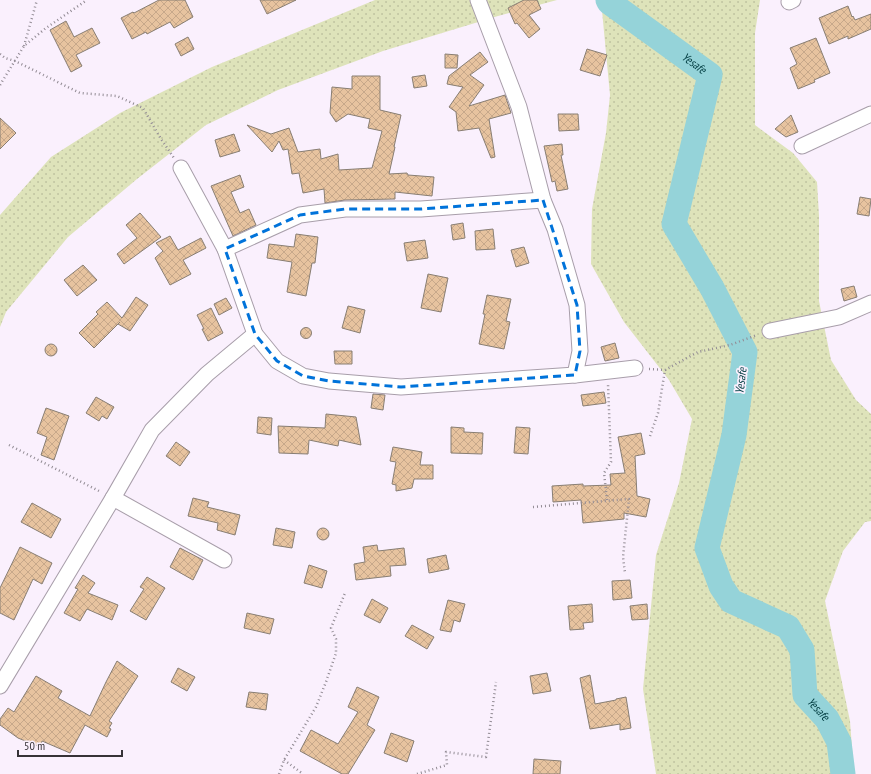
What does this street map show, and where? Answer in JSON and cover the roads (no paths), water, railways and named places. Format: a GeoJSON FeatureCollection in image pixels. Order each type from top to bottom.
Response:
{"type":"FeatureCollection","features":[{"type":"Feature","properties":{"kind":"street"},"geometry":{"type":"LineString","coordinates":[[478,0],[519,107],[543,200],[555,229],[577,305],[580,351],[575,375]]}},
{"type":"Feature","properties":{"kind":"street"},"geometry":{"type":"LineString","coordinates":[[802,146],[871,114]]}},
{"type":"Feature","properties":{"kind":"street"},"geometry":{"type":"LineString","coordinates":[[181,168],[225,249],[255,334],[277,361],[303,376],[329,382],[401,387],[575,375],[634,368]]}},
{"type":"Feature","properties":{"kind":"street"},"geometry":{"type":"LineString","coordinates":[[225,249],[300,215],[345,209],[421,209],[543,200]]}},
{"type":"Feature","properties":{"kind":"street"},"geometry":{"type":"LineString","coordinates":[[764,332],[839,316],[871,303]]}},
{"type":"Feature","properties":{"kind":"street"},"geometry":{"type":"LineString","coordinates":[[0,686],[152,430],[207,374],[255,334]]}},
{"type":"Feature","properties":{"kind":"street"},"geometry":{"type":"LineString","coordinates":[[113,498],[224,560]]}},
{"type":"Feature","properties":{"kind":"waterway","name":"Yesafe"},"geometry":{"type":"LineString","coordinates":[[608,0],[710,75],[674,224],[712,288],[745,352],[734,435],[707,548],[721,586],[731,601],[788,627],[802,650],[805,695],[827,719],[839,742],[843,774]]}}]}
